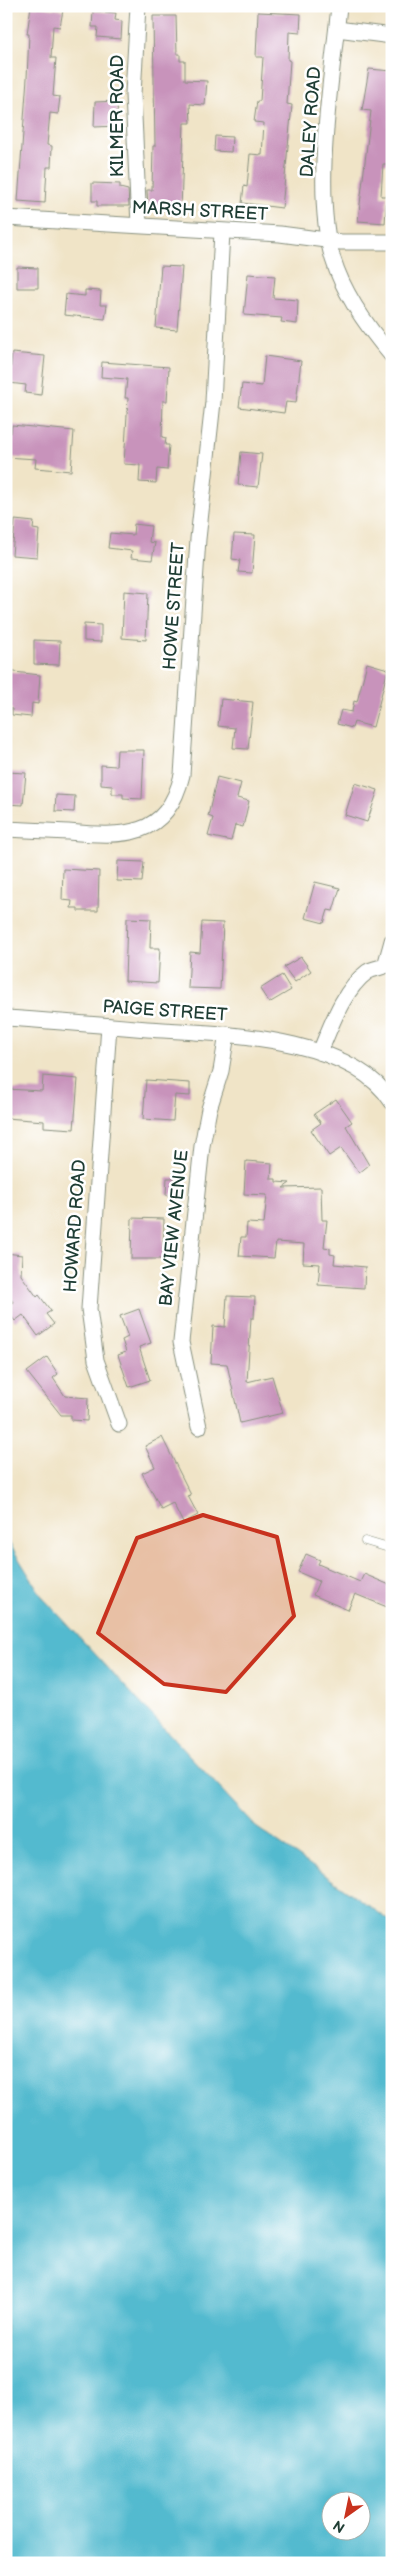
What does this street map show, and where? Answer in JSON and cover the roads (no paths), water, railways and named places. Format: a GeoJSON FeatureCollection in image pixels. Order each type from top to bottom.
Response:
{"type":"FeatureCollection","features":[{"type":"Feature","properties":{"kind":"street","name":"KILMER ROAD"},"geometry":{"type":"LineString","coordinates":[[138,6],[134,94],[139,225]]}},
{"type":"Feature","properties":{"kind":"street","name":"DALEY ROAD"},"geometry":{"type":"LineString","coordinates":[[339,6],[326,146],[325,197],[329,240],[333,260],[355,307],[392,356]]}},
{"type":"Feature","properties":{"kind":"street"},"geometry":{"type":"LineString","coordinates":[[337,29],[392,36]]}},
{"type":"Feature","properties":{"kind":"street","name":"MARSH STREET"},"geometry":{"type":"LineString","coordinates":[[6,218],[280,234],[329,240],[392,242]]}},
{"type":"Feature","properties":{"kind":"street","name":"HOWE STREET"},"geometry":{"type":"LineString","coordinates":[[6,829],[105,836],[124,835],[141,830],[158,820],[178,795],[182,775],[198,539],[213,402],[222,232]]}},
{"type":"Feature","properties":{"kind":"street"},"geometry":{"type":"LineString","coordinates":[[320,1052],[333,1022],[354,984],[368,971],[388,966],[392,941]]}},
{"type":"Feature","properties":{"kind":"street","name":"PAIGE STREET"},"geometry":{"type":"LineString","coordinates":[[6,1018],[227,1034],[291,1043],[320,1052],[364,1074],[392,1102]]}},
{"type":"Feature","properties":{"kind":"street","name":"HOWARD ROAD"},"geometry":{"type":"LineString","coordinates":[[109,1026],[89,1309],[96,1360],[119,1424]]}},
{"type":"Feature","properties":{"kind":"street","name":"BAY VIEW AVENUE"},"geometry":{"type":"LineString","coordinates":[[199,1427],[181,1342],[202,1146],[209,1109],[221,1071],[227,1034]]}},
{"type":"Feature","properties":{"kind":"lane"},"geometry":{"type":"LineString","coordinates":[[365,1540],[392,1550]]}},
{"type":"Feature","properties":{"kind":"water"},"geometry":{"type":"Polygon","coordinates":[[[6,1538],[43,1598],[256,1827],[392,1922],[392,2563],[6,2563],[6,1538]]]}}]}
